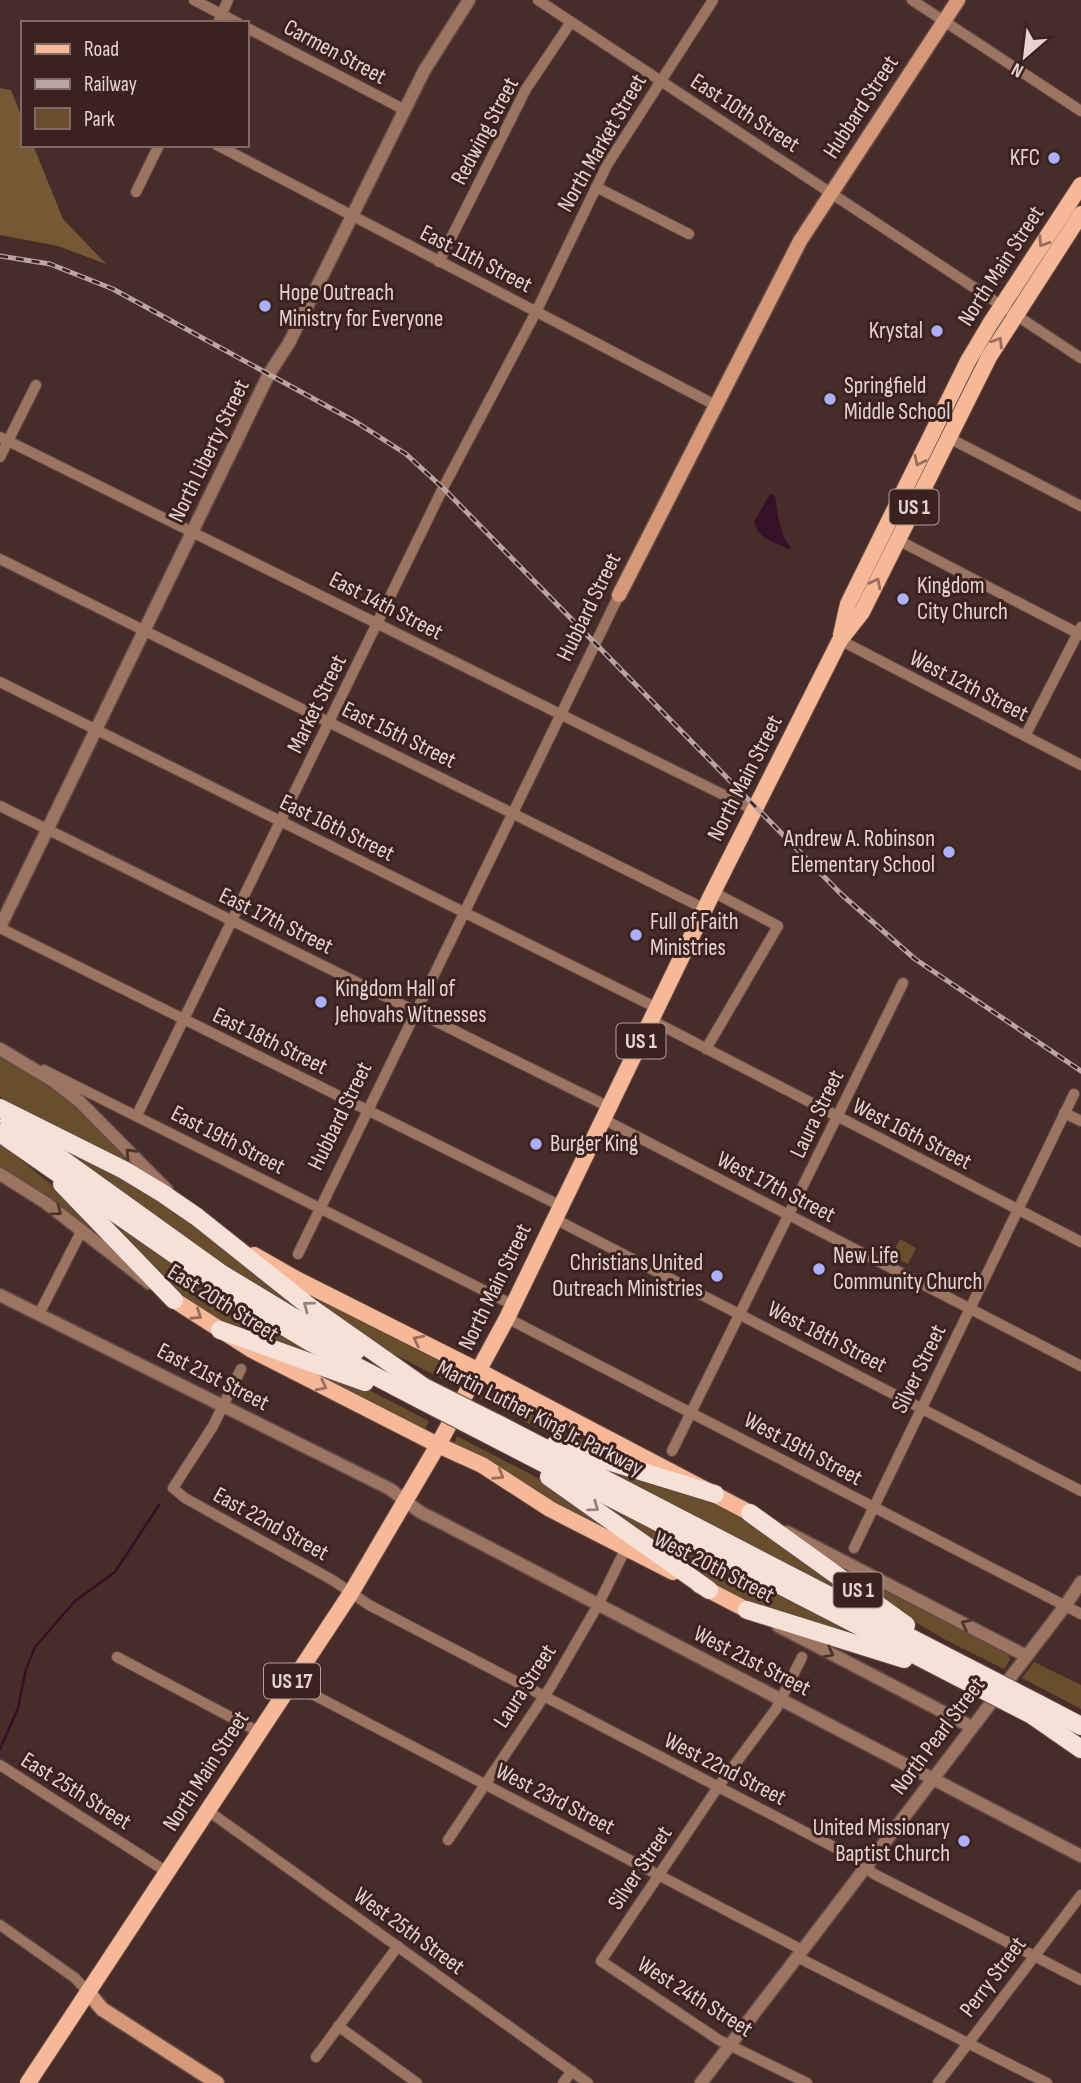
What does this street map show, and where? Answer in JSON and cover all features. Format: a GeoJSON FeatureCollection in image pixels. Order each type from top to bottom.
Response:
{"type":"FeatureCollection","features":[{"type":"Feature","properties":{"kind":"highway"},"geometry":{"type":"LineString","coordinates":[[0,1108],[134,1175],[197,1217],[419,1394]]}},
{"type":"Feature","properties":{"kind":"highway","name":"Martin Luther King Jr. Parkway"},"geometry":{"type":"LineString","coordinates":[[0,1115],[250,1292],[419,1394]]}},
{"type":"Feature","properties":{"kind":"highway","name":"Martin Luther King Jr. Parkway"},"geometry":{"type":"LineString","coordinates":[[0,1133],[233,1296],[310,1342],[419,1394],[937,1667],[963,1672]]}},
{"type":"Feature","properties":{"kind":"highway"},"geometry":{"type":"LineString","coordinates":[[51,1167],[58,1181],[174,1300]]}},
{"type":"Feature","properties":{"kind":"highway"},"geometry":{"type":"LineString","coordinates":[[220,1329],[385,1390],[419,1394]]}},
{"type":"Feature","properties":{"kind":"highway"},"geometry":{"type":"LineString","coordinates":[[494,1433],[550,1443],[715,1494]]}},
{"type":"Feature","properties":{"kind":"highway"},"geometry":{"type":"LineString","coordinates":[[494,1433],[524,1461],[709,1590]]}},
{"type":"Feature","properties":{"kind":"highway","name":"Martin Luther King Jr. Parkway"},"geometry":{"type":"LineString","coordinates":[[494,1433],[1036,1710],[1081,1741]]}},
{"type":"Feature","properties":{"kind":"highway","name":"US 1"},"geometry":{"type":"LineString","coordinates":[[750,1513],[963,1672]]}},
{"type":"Feature","properties":{"kind":"highway"},"geometry":{"type":"LineString","coordinates":[[747,1610],[917,1664],[937,1667]]}},
{"type":"Feature","properties":{"kind":"highway"},"geometry":{"type":"LineString","coordinates":[[1036,1710],[1081,1718]]}},
{"type":"Feature","properties":{"kind":"highway"},"geometry":{"type":"LineString","coordinates":[[1036,1710],[1081,1749]]}},
{"type":"Feature","properties":{"kind":"highway","name":"Martin Luther King Jr. Parkway"},"geometry":{"type":"LineString","coordinates":[[1036,1710],[1081,1726]]}},
{"type":"Feature","properties":{"kind":"main road","name":"Hubbard Street"},"geometry":{"type":"LineString","coordinates":[[619,595],[793,253],[958,0]]}},
{"type":"Feature","properties":{"kind":"main road","name":"North Main Street"},"geometry":{"type":"LineString","coordinates":[[88,1992],[351,1593],[479,1371],[713,892],[840,640],[862,612],[989,357],[1009,309],[1081,185]]}},
{"type":"Feature","properties":{"kind":"main road","name":"North Main Street"},"geometry":{"type":"LineString","coordinates":[[840,640],[848,604],[968,361],[1081,214]]}},
{"type":"Feature","properties":{"kind":"main road"},"geometry":{"type":"LineString","coordinates":[[197,1217],[279,1270],[479,1371]]}},
{"type":"Feature","properties":{"kind":"main road","name":"East 20th Street"},"geometry":{"type":"LineString","coordinates":[[174,1300],[252,1350],[438,1445]]}},
{"type":"Feature","properties":{"kind":"main road","name":"US 1"},"geometry":{"type":"LineString","coordinates":[[479,1371],[750,1513]]}},
{"type":"Feature","properties":{"kind":"main road","name":"West 20th Street"},"geometry":{"type":"LineString","coordinates":[[438,1445],[482,1465],[550,1509],[747,1610]]}},
{"type":"Feature","properties":{"kind":"main road"},"geometry":{"type":"LineString","coordinates":[[88,1992],[102,2010],[217,2083]]}},
{"type":"Feature","properties":{"kind":"main road","name":"US 17"},"geometry":{"type":"LineString","coordinates":[[28,2083],[88,1992]]}},
{"type":"Feature","properties":{"kind":"street"},"geometry":{"type":"LineString","coordinates":[[194,0],[220,19],[228,0]]}},
{"type":"Feature","properties":{"kind":"street","name":"North Liberty Street"},"geometry":{"type":"LineString","coordinates":[[0,928],[269,374],[289,343],[429,62],[468,0]]}},
{"type":"Feature","properties":{"kind":"street","name":"East 10th Street"},"geometry":{"type":"LineString","coordinates":[[538,0],[1081,358]]}},
{"type":"Feature","properties":{"kind":"street","name":"North Market Street"},"geometry":{"type":"LineString","coordinates":[[536,312],[596,187],[625,134],[713,0]]}},
{"type":"Feature","properties":{"kind":"street"},"geometry":{"type":"LineString","coordinates":[[912,0],[1081,111]]}},
{"type":"Feature","properties":{"kind":"street","name":"Redwing Street"},"geometry":{"type":"LineString","coordinates":[[439,262],[526,89],[571,22]]}},
{"type":"Feature","properties":{"kind":"street","name":"Carmen Street"},"geometry":{"type":"LineString","coordinates":[[248,28],[405,110]]}},
{"type":"Feature","properties":{"kind":"street"},"geometry":{"type":"LineString","coordinates":[[136,192],[158,147]]}},
{"type":"Feature","properties":{"kind":"street","name":"East 11th Street"},"geometry":{"type":"LineString","coordinates":[[221,147],[716,406]]}},
{"type":"Feature","properties":{"kind":"street"},"geometry":{"type":"LineString","coordinates":[[596,187],[689,234]]}},
{"type":"Feature","properties":{"kind":"street","name":"Market Street"},"geometry":{"type":"LineString","coordinates":[[137,1115],[443,488],[536,312]]}},
{"type":"Feature","properties":{"kind":"street"},"geometry":{"type":"LineString","coordinates":[[0,457],[4,439],[36,385]]}},
{"type":"Feature","properties":{"kind":"street"},"geometry":{"type":"LineString","coordinates":[[949,438],[1081,506]]}},
{"type":"Feature","properties":{"kind":"street","name":"East 14th Street"},"geometry":{"type":"LineString","coordinates":[[4,439],[754,810]]}},
{"type":"Feature","properties":{"kind":"street"},"geometry":{"type":"LineString","coordinates":[[898,540],[1080,632],[1025,736]]}},
{"type":"Feature","properties":{"kind":"street","name":"East 15th Street"},"geometry":{"type":"LineString","coordinates":[[0,559],[705,909]]}},
{"type":"Feature","properties":{"kind":"street","name":"Hubbard Street"},"geometry":{"type":"LineString","coordinates":[[298,1254],[619,595]]}},
{"type":"Feature","properties":{"kind":"street","name":"West 12th Street"},"geometry":{"type":"LineString","coordinates":[[840,640],[1081,765]]}},
{"type":"Feature","properties":{"kind":"street","name":"East 16th Street"},"geometry":{"type":"LineString","coordinates":[[0,682],[465,913],[654,1014]]}},
{"type":"Feature","properties":{"kind":"street","name":"East 17th Street"},"geometry":{"type":"LineString","coordinates":[[0,806],[416,1012],[606,1113]]}},
{"type":"Feature","properties":{"kind":"street"},"geometry":{"type":"LineString","coordinates":[[706,1049],[778,926],[713,892]]}},
{"type":"Feature","properties":{"kind":"street","name":"East 18th Street"},"geometry":{"type":"LineString","coordinates":[[0,928],[368,1111],[558,1212]]}},
{"type":"Feature","properties":{"kind":"street","name":"Laura Street"},"geometry":{"type":"LineString","coordinates":[[672,1451],[903,983]]}},
{"type":"Feature","properties":{"kind":"street","name":"West 16th Street"},"geometry":{"type":"LineString","coordinates":[[654,1014],[706,1049],[1081,1242]]}},
{"type":"Feature","properties":{"kind":"street"},"geometry":{"type":"LineString","coordinates":[[2,1050],[46,1076],[79,1101],[197,1217]]}},
{"type":"Feature","properties":{"kind":"street","name":"East 19th Street"},"geometry":{"type":"LineString","coordinates":[[2,1050],[137,1115],[148,1124],[320,1209],[510,1312]]}},
{"type":"Feature","properties":{"kind":"street","name":"Silver Street"},"geometry":{"type":"LineString","coordinates":[[853,1548],[1074,1094]]}},
{"type":"Feature","properties":{"kind":"street","name":"West 17th Street"},"geometry":{"type":"LineString","coordinates":[[606,1113],[788,1214],[1081,1366]]}},
{"type":"Feature","properties":{"kind":"street"},"geometry":{"type":"LineString","coordinates":[[1065,1113],[1081,1121]]}},
{"type":"Feature","properties":{"kind":"street","name":"East 20th Street"},"geometry":{"type":"LineString","coordinates":[[0,1174],[38,1196],[174,1300]]}},
{"type":"Feature","properties":{"kind":"street","name":"West 18th Street"},"geometry":{"type":"LineString","coordinates":[[558,1212],[740,1314],[1081,1490]]}},
{"type":"Feature","properties":{"kind":"street"},"geometry":{"type":"LineString","coordinates":[[39,1314],[82,1230]]}},
{"type":"Feature","properties":{"kind":"street","name":"East 21st Street"},"geometry":{"type":"LineString","coordinates":[[0,1294],[390,1489],[405,1501]]}},
{"type":"Feature","properties":{"kind":"street","name":"West 19th Street"},"geometry":{"type":"LineString","coordinates":[[510,1312],[691,1412],[1081,1614]]}},
{"type":"Feature","properties":{"kind":"street"},"geometry":{"type":"LineString","coordinates":[[224,1406],[241,1369]]}},
{"type":"Feature","properties":{"kind":"street","name":"East 22nd Street"},"geometry":{"type":"LineString","coordinates":[[224,1406],[173,1488],[185,1498],[351,1593]]}},
{"type":"Feature","properties":{"kind":"street","name":"West 21st Street"},"geometry":{"type":"LineString","coordinates":[[405,1501],[420,1512],[1081,1856]]}},
{"type":"Feature","properties":{"kind":"street"},"geometry":{"type":"LineString","coordinates":[[750,1513],[1026,1656]]}},
{"type":"Feature","properties":{"kind":"street","name":"Laura Street"},"geometry":{"type":"LineString","coordinates":[[448,1840],[544,1696],[598,1605],[626,1548]]}},
{"type":"Feature","properties":{"kind":"street","name":"North Pearl Street"},"geometry":{"type":"LineString","coordinates":[[701,2083],[1081,1582]]}},
{"type":"Feature","properties":{"kind":"street","name":"West 22nd Street"},"geometry":{"type":"LineString","coordinates":[[351,1593],[369,1605],[830,1844],[874,1874],[1081,1980]]}},
{"type":"Feature","properties":{"kind":"street","name":"West 20th Street"},"geometry":{"type":"LineString","coordinates":[[747,1610],[972,1727]]}},
{"type":"Feature","properties":{"kind":"street"},"geometry":{"type":"LineString","coordinates":[[117,1657],[259,1732]]}},
{"type":"Feature","properties":{"kind":"street","name":"Silver Street"},"geometry":{"type":"LineString","coordinates":[[601,1961],[718,1787],[776,1709],[802,1657]]}},
{"type":"Feature","properties":{"kind":"street","name":"West 23rd Street"},"geometry":{"type":"LineString","coordinates":[[291,1683],[1047,2083]]}},
{"type":"Feature","properties":{"kind":"street","name":"East 25th Street"},"geometry":{"type":"LineString","coordinates":[[0,1765],[167,1871]]}},
{"type":"Feature","properties":{"kind":"street","name":"West 25th Street"},"geometry":{"type":"LineString","coordinates":[[207,1810],[588,2083]]}},
{"type":"Feature","properties":{"kind":"street","name":"Perry Street"},"geometry":{"type":"LineString","coordinates":[[937,2083],[1081,1895]]}},
{"type":"Feature","properties":{"kind":"street"},"geometry":{"type":"LineString","coordinates":[[0,1925],[75,1978],[88,1992]]}},
{"type":"Feature","properties":{"kind":"street"},"geometry":{"type":"LineString","coordinates":[[316,2057],[398,1946]]}},
{"type":"Feature","properties":{"kind":"street","name":"West 24th Street"},"geometry":{"type":"LineString","coordinates":[[601,1961],[719,2040],[807,2083]]}},
{"type":"Feature","properties":{"kind":"street"},"geometry":{"type":"LineString","coordinates":[[338,2026],[417,2083]]}},
{"type":"Feature","properties":{"kind":"street"},"geometry":{"type":"LineString","coordinates":[[563,2083],[572,2071]]}},
{"type":"Feature","properties":{"kind":"green space"},"geometry":{"type":"Polygon","coordinates":[[[0,1058],[36,1076],[66,1096],[147,1177],[0,1097],[0,1058]]]}},
{"type":"Feature","properties":{"kind":"green space"},"geometry":{"type":"Polygon","coordinates":[[[0,1143],[63,1194],[128,1258],[0,1169],[0,1143]]]}},
{"type":"Feature","properties":{"kind":"green space"},"geometry":{"type":"Polygon","coordinates":[[[59,1145],[148,1189],[306,1312],[210,1256],[59,1145]]]}},
{"type":"Feature","properties":{"kind":"green space"},"geometry":{"type":"Polygon","coordinates":[[[98,1213],[235,1309],[319,1356],[214,1319],[176,1295],[98,1213]]]}},
{"type":"Feature","properties":{"kind":"green space"},"geometry":{"type":"Polygon","coordinates":[[[900,1239],[916,1248],[908,1264],[891,1256],[900,1239]]]}},
{"type":"Feature","properties":{"kind":"green space"},"geometry":{"type":"Polygon","coordinates":[[[286,1278],[459,1368],[451,1384],[366,1339],[286,1278]]]}},
{"type":"Feature","properties":{"kind":"green space"},"geometry":{"type":"Polygon","coordinates":[[[259,1347],[373,1392],[429,1421],[424,1431],[259,1347]]]}},
{"type":"Feature","properties":{"kind":"green space"},"geometry":{"type":"Polygon","coordinates":[[[488,1390],[575,1437],[607,1445],[677,1479],[549,1434],[479,1398],[488,1390]]]}},
{"type":"Feature","properties":{"kind":"green space"},"geometry":{"type":"Polygon","coordinates":[[[457,1436],[551,1485],[637,1550],[454,1444],[457,1436]]]}},
{"type":"Feature","properties":{"kind":"green space"},"geometry":{"type":"Polygon","coordinates":[[[566,1452],[718,1505],[761,1528],[872,1609],[566,1452]]]}},
{"type":"Feature","properties":{"kind":"green space"},"geometry":{"type":"Polygon","coordinates":[[[571,1484],[689,1549],[877,1645],[747,1602],[703,1581],[571,1484]]]}},
{"type":"Feature","properties":{"kind":"green space"},"geometry":{"type":"Polygon","coordinates":[[[808,1547],[1008,1652],[1010,1660],[1004,1669],[946,1640],[891,1608],[808,1547]]]}},
{"type":"Feature","properties":{"kind":"green space"},"geometry":{"type":"Polygon","coordinates":[[[1034,1662],[1081,1685],[1081,1709],[1022,1678],[1034,1662]]]}},
{"type":"Feature","properties":{"kind":"shaded area"},"geometry":{"type":"Polygon","coordinates":[[[0,88],[11,90],[21,115],[21,147],[34,147],[63,219],[106,264],[58,246],[0,235],[0,88]]]}},
{"type":"Feature","properties":{"kind":"shaded area"},"geometry":{"type":"Polygon","coordinates":[[[770,494],[775,496],[781,530],[790,549],[768,540],[756,528],[754,522],[770,494]]]}},
{"type":"Feature","properties":{"kind":"waterway"},"geometry":{"type":"LineString","coordinates":[[0,1749],[18,1708],[26,1669],[35,1647],[75,1601],[115,1572],[159,1505]]}},
{"type":"Feature","properties":{"kind":"railway"},"geometry":{"type":"LineString","coordinates":[[0,256],[50,264],[113,289],[356,422],[406,454],[443,488],[841,894],[915,959],[1081,1071]]}},
{"type":"Feature","properties":{"kind":"place","name":"KFC"},"geometry":{"type":"Point","coordinates":[1054,158]}},
{"type":"Feature","properties":{"kind":"place","name":"Hope Outreach Ministry for Everyone"},"geometry":{"type":"Point","coordinates":[265,306]}},
{"type":"Feature","properties":{"kind":"place","name":"Krystal"},"geometry":{"type":"Point","coordinates":[937,331]}},
{"type":"Feature","properties":{"kind":"place","name":"Springfield Middle School"},"geometry":{"type":"Point","coordinates":[830,399]}},
{"type":"Feature","properties":{"kind":"place","name":"Kingdom City Church"},"geometry":{"type":"Point","coordinates":[903,599]}},
{"type":"Feature","properties":{"kind":"place","name":"Andrew A. Robinson Elementary School"},"geometry":{"type":"Point","coordinates":[949,852]}},
{"type":"Feature","properties":{"kind":"place","name":"Full of Faith Ministries"},"geometry":{"type":"Point","coordinates":[636,935]}},
{"type":"Feature","properties":{"kind":"place","name":"Kingdom Hall of Jehovahs Witnesses"},"geometry":{"type":"Point","coordinates":[321,1002]}},
{"type":"Feature","properties":{"kind":"place","name":"Burger King"},"geometry":{"type":"Point","coordinates":[536,1144]}},
{"type":"Feature","properties":{"kind":"place","name":"New Life Community Church"},"geometry":{"type":"Point","coordinates":[819,1269]}},
{"type":"Feature","properties":{"kind":"place","name":"Christians United Outreach Ministries"},"geometry":{"type":"Point","coordinates":[717,1276]}},
{"type":"Feature","properties":{"kind":"place","name":"United Missionary Baptist Church"},"geometry":{"type":"Point","coordinates":[964,1841]}}]}
